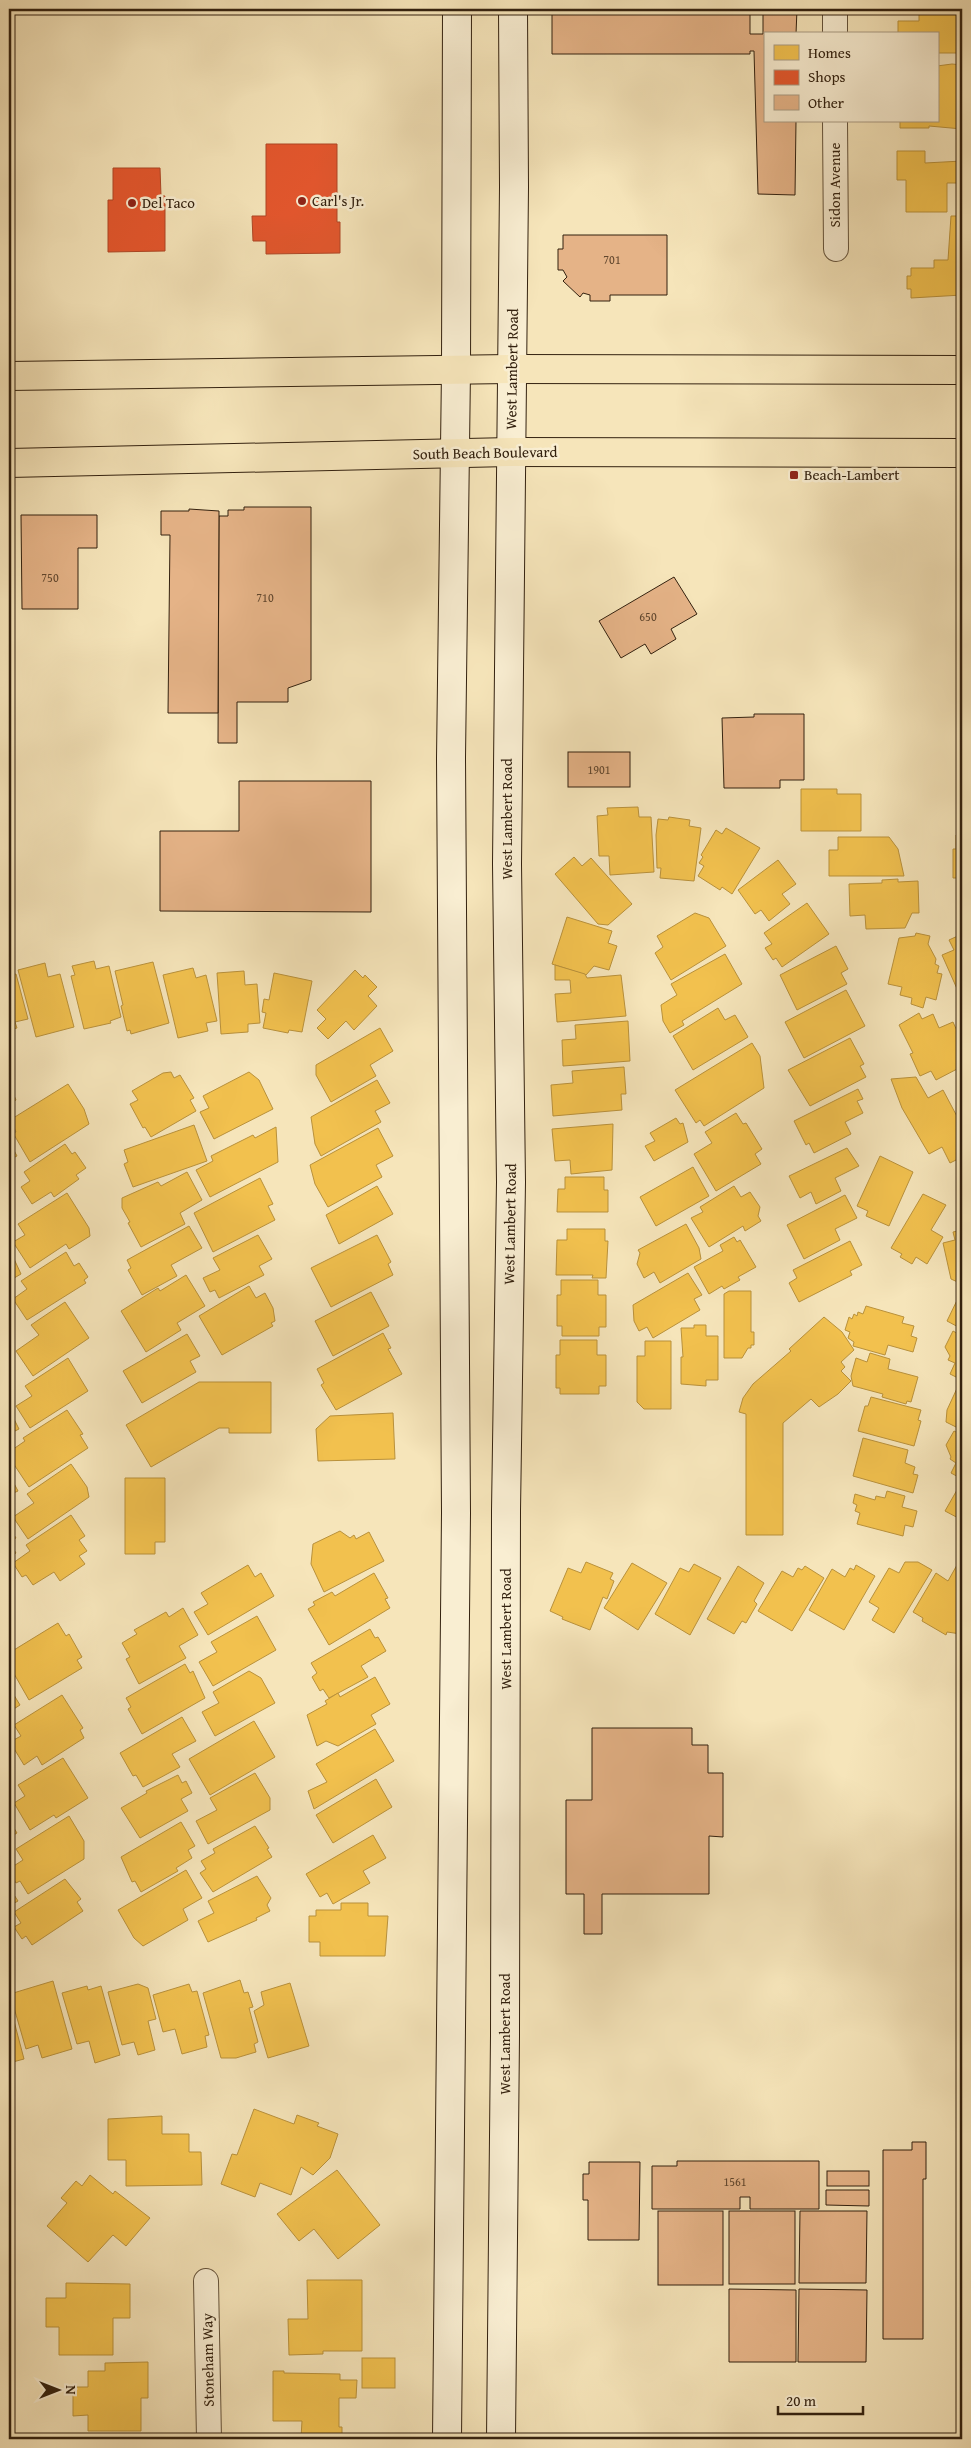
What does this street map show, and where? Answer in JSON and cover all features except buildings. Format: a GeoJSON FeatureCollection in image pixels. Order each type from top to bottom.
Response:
{"type":"FeatureCollection","features":[{"type":"Feature","properties":{"kind":"main road"},"geometry":{"type":"LineString","coordinates":[[447,2439],[456,1512],[451,820],[456,370],[457,9]]}},
{"type":"Feature","properties":{"kind":"main road","name":"West Lambert Road"},"geometry":{"type":"LineString","coordinates":[[501,2439],[505,2036],[506,1510],[511,1182],[507,864],[512,369],[513,9]]}},
{"type":"Feature","properties":{"kind":"main road"},"geometry":{"type":"LineString","coordinates":[[9,376],[512,369],[962,370]]}},
{"type":"Feature","properties":{"kind":"main road","name":"South Beach Boulevard"},"geometry":{"type":"LineString","coordinates":[[9,463],[454,452],[962,453]]}},
{"type":"Feature","properties":{"kind":"street"},"geometry":{"type":"LineString","coordinates":[[835,9],[835,32]]}},
{"type":"Feature","properties":{"kind":"street","name":"Sidon Avenue"},"geometry":{"type":"LineString","coordinates":[[835,122],[836,249]]}},
{"type":"Feature","properties":{"kind":"street","name":"Stoneham Way"},"geometry":{"type":"LineString","coordinates":[[206,2281],[209,2439]]}},
{"type":"Feature","properties":{"kind":"place","name":"Carl's Jr."},"geometry":{"type":"Point","coordinates":[302,201]}},
{"type":"Feature","properties":{"kind":"place","name":"Del Taco"},"geometry":{"type":"Point","coordinates":[132,203]}},
{"type":"Feature","properties":{"kind":"place","name":"Beach-Lambert"},"geometry":{"type":"Point","coordinates":[794,475]}}]}
